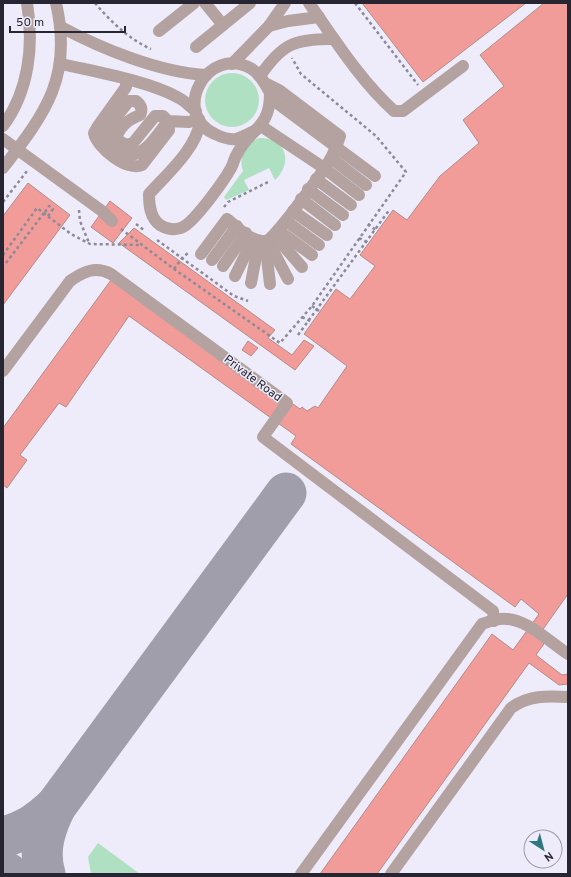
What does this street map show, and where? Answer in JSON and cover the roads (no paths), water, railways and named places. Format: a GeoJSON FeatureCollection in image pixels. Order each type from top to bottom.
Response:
{"type":"FeatureCollection","features":[{"type":"Feature","properties":{"kind":"street"},"geometry":{"type":"LineString","coordinates":[[3,126],[17,103],[23,88],[29,57],[31,29],[27,3]]}},
{"type":"Feature","properties":{"kind":"street"},"geometry":{"type":"LineString","coordinates":[[3,168],[42,114],[51,96],[61,64],[61,27],[56,3]]}},
{"type":"Feature","properties":{"kind":"street"},"geometry":{"type":"LineString","coordinates":[[159,31],[194,3]]}},
{"type":"Feature","properties":{"kind":"street"},"geometry":{"type":"LineString","coordinates":[[205,3],[223,25]]}},
{"type":"Feature","properties":{"kind":"street"},"geometry":{"type":"LineString","coordinates":[[196,47],[250,3]]}},
{"type":"Feature","properties":{"kind":"street"},"geometry":{"type":"LineString","coordinates":[[232,64],[269,26],[284,3]]}},
{"type":"Feature","properties":{"kind":"street"},"geometry":{"type":"LineString","coordinates":[[309,3],[332,39],[382,101],[394,111],[403,111],[463,66]]}},
{"type":"Feature","properties":{"kind":"street"},"geometry":{"type":"LineString","coordinates":[[269,26],[288,21],[319,17]]}},
{"type":"Feature","properties":{"kind":"street"},"geometry":{"type":"LineString","coordinates":[[61,27],[84,40],[173,71],[205,75]]}},
{"type":"Feature","properties":{"kind":"street"},"geometry":{"type":"LineString","coordinates":[[332,39],[315,39],[289,44],[270,61],[265,84],[267,115],[237,153],[228,173],[192,221],[182,228],[165,229],[156,222],[151,214],[149,194],[193,143],[198,133],[198,117],[195,98],[198,86],[205,75],[213,69],[232,64],[243,65],[252,69],[265,84],[279,90],[338,141],[375,176]]}},
{"type":"Feature","properties":{"kind":"street"},"geometry":{"type":"LineString","coordinates":[[61,64],[126,80],[166,92],[180,98],[211,132],[222,138],[235,139],[258,128]]}},
{"type":"Feature","properties":{"kind":"street"},"geometry":{"type":"LineString","coordinates":[[126,80],[126,87],[94,133],[99,146],[128,166],[137,168],[142,165],[167,135],[169,130],[168,121],[163,116],[154,116],[133,143],[126,145],[118,140],[116,135],[129,119],[140,115],[142,111],[139,103],[133,100],[128,101],[108,127],[105,134],[111,144],[124,154],[134,156],[141,153],[168,121]]}},
{"type":"Feature","properties":{"kind":"street"},"geometry":{"type":"LineString","coordinates":[[168,121],[189,122],[198,117]]}},
{"type":"Feature","properties":{"kind":"street"},"geometry":{"type":"LineString","coordinates":[[258,128],[327,163],[363,190]]}},
{"type":"Feature","properties":{"kind":"street"},"geometry":{"type":"LineString","coordinates":[[3,139],[102,211],[112,221]]}},
{"type":"Feature","properties":{"kind":"street"},"geometry":{"type":"LineString","coordinates":[[223,266],[294,211],[327,163],[338,141]]}},
{"type":"Feature","properties":{"kind":"street"},"geometry":{"type":"LineString","coordinates":[[316,178],[351,205]]}},
{"type":"Feature","properties":{"kind":"street"},"geometry":{"type":"LineString","coordinates":[[305,194],[343,215]]}},
{"type":"Feature","properties":{"kind":"street"},"geometry":{"type":"LineString","coordinates":[[305,194],[335,225]]}},
{"type":"Feature","properties":{"kind":"street"},"geometry":{"type":"LineString","coordinates":[[294,211],[327,235]]}},
{"type":"Feature","properties":{"kind":"street"},"geometry":{"type":"LineString","coordinates":[[202,254],[226,219],[312,255]]}},
{"type":"Feature","properties":{"kind":"street"},"geometry":{"type":"LineString","coordinates":[[263,234],[302,266]]}},
{"type":"Feature","properties":{"kind":"street"},"geometry":{"type":"LineString","coordinates":[[235,276],[263,234]]}},
{"type":"Feature","properties":{"kind":"street"},"geometry":{"type":"LineString","coordinates":[[263,234],[288,279]]}},
{"type":"Feature","properties":{"kind":"street"},"geometry":{"type":"LineString","coordinates":[[251,283],[263,234]]}},
{"type":"Feature","properties":{"kind":"street"},"geometry":{"type":"LineString","coordinates":[[263,234],[270,284]]}},
{"type":"Feature","properties":{"kind":"street"},"geometry":{"type":"LineString","coordinates":[[212,260],[263,234],[319,245]]}},
{"type":"Feature","properties":{"kind":"street","name":"Private Road"},"geometry":{"type":"LineString","coordinates":[[3,371],[70,281],[78,274],[95,269],[104,270],[287,403],[264,437],[494,611],[488,622]]}},
{"type":"Feature","properties":{"kind":"street"},"geometry":{"type":"LineString","coordinates":[[301,874],[488,622],[501,619],[526,624],[568,654]]}},
{"type":"Feature","properties":{"kind":"street"},"geometry":{"type":"LineString","coordinates":[[391,874],[511,708],[521,701],[540,696],[568,697]]}}]}
